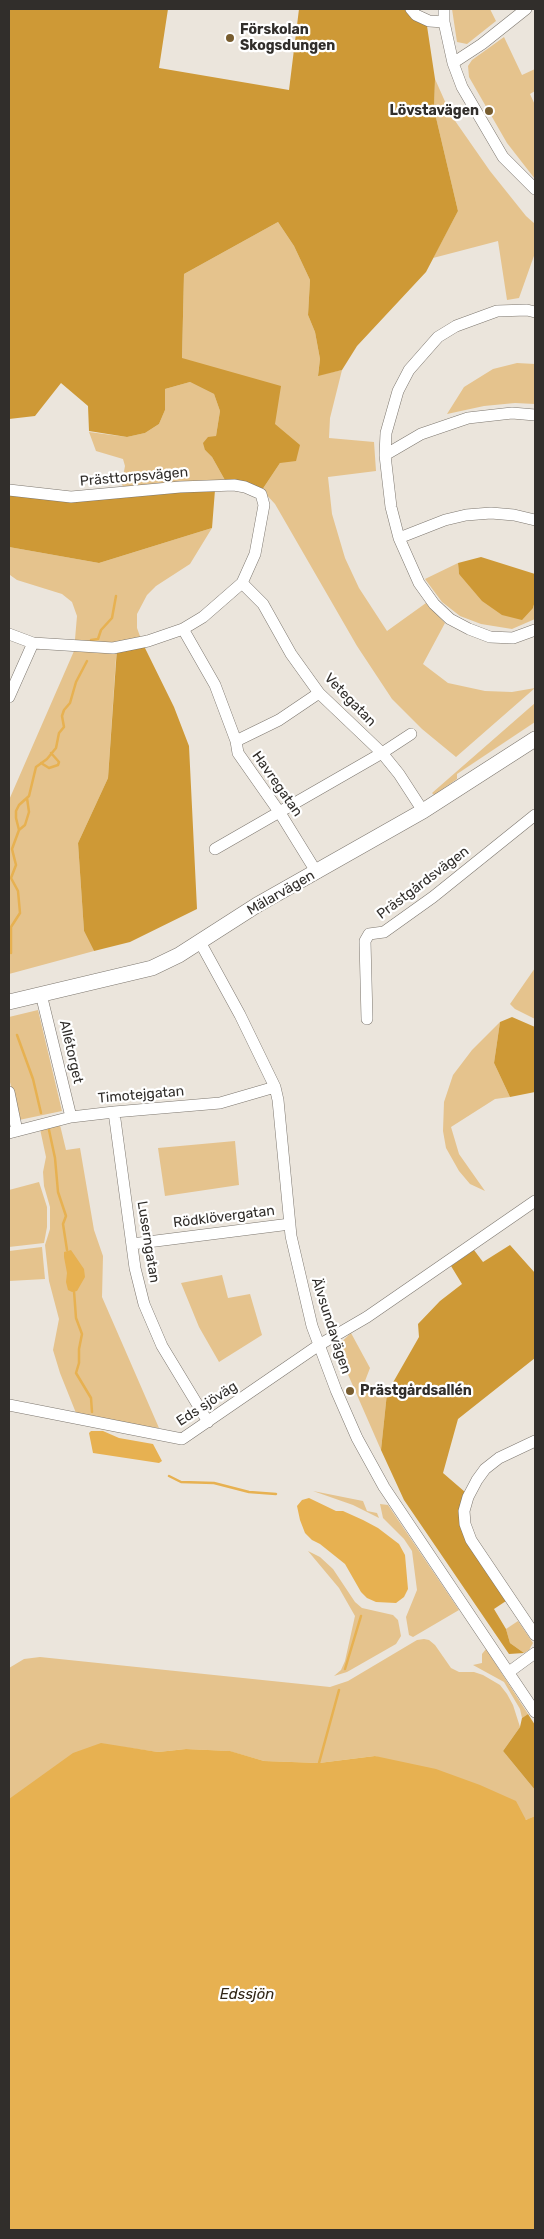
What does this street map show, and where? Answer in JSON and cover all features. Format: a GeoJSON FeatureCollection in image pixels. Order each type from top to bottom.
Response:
{"type":"FeatureCollection","features":[{"type":"Feature","properties":{"kind":"main road","name":"Mälarvägen"},"geometry":{"type":"LineString","coordinates":[[9,1002],[152,968],[179,956],[258,905],[423,811],[535,739]]}},
{"type":"Feature","properties":{"kind":"street"},"geometry":{"type":"LineString","coordinates":[[410,9],[416,15],[429,21],[444,22]]}},
{"type":"Feature","properties":{"kind":"street"},"geometry":{"type":"LineString","coordinates":[[444,9],[444,22],[453,63],[474,111],[503,157],[535,189]]}},
{"type":"Feature","properties":{"kind":"street"},"geometry":{"type":"LineString","coordinates":[[453,63],[482,44],[526,9]]}},
{"type":"Feature","properties":{"kind":"street"},"geometry":{"type":"LineString","coordinates":[[535,312],[527,310],[496,311],[456,326],[438,337],[409,370],[398,391],[386,433],[385,455],[391,507],[399,538],[418,583],[434,604],[450,619],[490,637],[513,638],[535,630]]}},
{"type":"Feature","properties":{"kind":"street"},"geometry":{"type":"LineString","coordinates":[[385,455],[421,434],[468,418],[512,413],[535,415]]}},
{"type":"Feature","properties":{"kind":"street","name":"Prästtorpsvägen"},"geometry":{"type":"LineString","coordinates":[[9,490],[71,497],[180,487],[234,485],[254,490],[261,494],[264,505],[255,554],[242,583]]}},
{"type":"Feature","properties":{"kind":"street"},"geometry":{"type":"LineString","coordinates":[[399,538],[446,520],[466,515],[514,514],[535,520]]}},
{"type":"Feature","properties":{"kind":"street"},"geometry":{"type":"LineString","coordinates":[[9,634],[33,643],[113,648],[148,641],[183,628],[204,617],[242,583]]}},
{"type":"Feature","properties":{"kind":"street","name":"Vetegatan"},"geometry":{"type":"LineString","coordinates":[[242,583],[263,604],[290,654],[319,693],[382,753],[399,774],[423,811]]}},
{"type":"Feature","properties":{"kind":"street","name":"Havregatan"},"geometry":{"type":"LineString","coordinates":[[183,628],[215,685],[236,741],[238,753],[280,813],[317,872]]}},
{"type":"Feature","properties":{"kind":"street"},"geometry":{"type":"LineString","coordinates":[[9,697],[33,643]]}},
{"type":"Feature","properties":{"kind":"street"},"geometry":{"type":"LineString","coordinates":[[236,741],[280,720],[319,693]]}},
{"type":"Feature","properties":{"kind":"street"},"geometry":{"type":"LineString","coordinates":[[215,849],[280,813],[411,734]]}},
{"type":"Feature","properties":{"kind":"street","name":"Prästgårdsvägen"},"geometry":{"type":"LineString","coordinates":[[367,1019],[365,942],[369,934],[384,932],[433,897],[535,815]]}},
{"type":"Feature","properties":{"kind":"street","name":"Älvsundavägen"},"geometry":{"type":"LineString","coordinates":[[200,942],[240,1015],[275,1087],[278,1100],[290,1224],[299,1276],[319,1345],[357,1438],[384,1487],[535,1712]]}},
{"type":"Feature","properties":{"kind":"street","name":"Allétorget"},"geometry":{"type":"LineString","coordinates":[[41,994],[71,1118]]}},
{"type":"Feature","properties":{"kind":"street","name":"Timotejgatan"},"geometry":{"type":"LineString","coordinates":[[13,1132],[71,1118],[114,1112],[220,1103],[275,1087]]}},
{"type":"Feature","properties":{"kind":"street"},"geometry":{"type":"LineString","coordinates":[[9,1092],[13,1132]]}},
{"type":"Feature","properties":{"kind":"street","name":"Luserngatan"},"geometry":{"type":"LineString","coordinates":[[114,1112],[135,1268],[144,1304],[162,1346],[208,1422]]}},
{"type":"Feature","properties":{"kind":"street"},"geometry":{"type":"LineString","coordinates":[[319,1345],[367,1317],[535,1201]]}},
{"type":"Feature","properties":{"kind":"street","name":"Rödklövergatan"},"geometry":{"type":"LineString","coordinates":[[132,1244],[290,1224]]}},
{"type":"Feature","properties":{"kind":"street","name":"Eds sjöväg"},"geometry":{"type":"LineString","coordinates":[[9,1404],[182,1439],[319,1345]]}},
{"type":"Feature","properties":{"kind":"street"},"geometry":{"type":"LineString","coordinates":[[535,1441],[499,1458],[485,1469],[476,1480],[464,1511],[465,1524],[471,1540],[535,1635]]}},
{"type":"Feature","properties":{"kind":"street"},"geometry":{"type":"LineString","coordinates":[[509,1672],[535,1653]]}},
{"type":"Feature","properties":{"kind":"shaded area"},"geometry":{"type":"Polygon","coordinates":[[[9,9],[168,9],[159,68],[289,90],[299,9],[407,9],[427,26],[435,79],[434,109],[458,211],[426,272],[357,346],[342,370],[318,376],[320,359],[315,332],[308,315],[310,280],[294,246],[278,222],[184,274],[182,358],[281,386],[275,424],[300,445],[296,461],[280,463],[262,490],[226,482],[212,457],[205,450],[203,443],[208,437],[216,436],[220,411],[214,394],[190,382],[165,389],[165,410],[159,424],[145,433],[127,437],[89,431],[88,406],[61,383],[35,416],[9,419],[9,9]]]}},
{"type":"Feature","properties":{"kind":"shaded area"},"geometry":{"type":"Polygon","coordinates":[[[452,9],[490,9],[496,21],[467,44],[457,42],[452,9]]]}},
{"type":"Feature","properties":{"kind":"shaded area"},"geometry":{"type":"Polygon","coordinates":[[[504,37],[522,75],[535,69],[535,91],[530,94],[535,105],[535,179],[507,143],[469,77],[468,66],[472,60],[504,37]]]}},
{"type":"Feature","properties":{"kind":"shaded area"},"geometry":{"type":"Polygon","coordinates":[[[435,79],[451,115],[490,171],[526,216],[535,224],[535,253],[519,298],[507,300],[498,241],[433,258],[458,211],[434,109],[435,79]]]}},
{"type":"Feature","properties":{"kind":"shaded area"},"geometry":{"type":"Polygon","coordinates":[[[278,222],[294,246],[310,280],[308,315],[315,332],[320,359],[318,375],[342,370],[330,418],[329,438],[374,442],[376,471],[328,477],[332,514],[345,558],[359,588],[387,631],[426,603],[445,623],[423,664],[448,683],[485,691],[512,692],[535,688],[456,757],[422,729],[392,699],[357,646],[275,504],[262,490],[280,463],[182,359],[184,274],[278,222]]]}},
{"type":"Feature","properties":{"kind":"shaded area"},"geometry":{"type":"Polygon","coordinates":[[[517,363],[535,364],[535,404],[515,403],[484,406],[447,414],[464,387],[493,369],[517,363]]]}},
{"type":"Feature","properties":{"kind":"shaded area"},"geometry":{"type":"Polygon","coordinates":[[[190,382],[214,394],[220,411],[216,436],[205,450],[212,457],[226,482],[123,489],[122,482],[125,466],[123,459],[96,451],[89,432],[127,437],[145,433],[159,424],[165,410],[165,389],[190,382]]]}},
{"type":"Feature","properties":{"kind":"shaded area"},"geometry":{"type":"Polygon","coordinates":[[[215,490],[212,528],[99,563],[9,547],[9,496],[215,490]]]}},
{"type":"Feature","properties":{"kind":"shaded area"},"geometry":{"type":"Polygon","coordinates":[[[212,528],[190,564],[156,586],[147,595],[137,614],[137,628],[141,639],[117,643],[108,778],[78,843],[84,931],[94,951],[9,974],[9,800],[74,651],[77,616],[72,602],[62,594],[17,580],[10,575],[9,547],[99,563],[212,528]]]}},
{"type":"Feature","properties":{"kind":"shaded area"},"geometry":{"type":"Polygon","coordinates":[[[481,557],[535,574],[535,601],[533,608],[522,620],[502,615],[482,601],[459,574],[458,563],[481,557]]]}},
{"type":"Feature","properties":{"kind":"shaded area"},"geometry":{"type":"Polygon","coordinates":[[[458,563],[459,574],[533,608],[535,601],[535,619],[512,629],[481,624],[460,616],[442,602],[425,579],[458,563]]]}},
{"type":"Feature","properties":{"kind":"shaded area"},"geometry":{"type":"Polygon","coordinates":[[[144,646],[174,707],[189,746],[197,909],[130,942],[94,951],[84,931],[78,843],[108,778],[117,648],[144,646]]]}},
{"type":"Feature","properties":{"kind":"shaded area"},"geometry":{"type":"Polygon","coordinates":[[[535,703],[535,722],[457,774],[457,779],[434,795],[432,793],[535,703]]]}},
{"type":"Feature","properties":{"kind":"shaded area"},"geometry":{"type":"Polygon","coordinates":[[[535,968],[535,1019],[515,1009],[510,1004],[535,968]]]}},
{"type":"Feature","properties":{"kind":"shaded area"},"geometry":{"type":"Polygon","coordinates":[[[38,1010],[62,1111],[19,1120],[9,1078],[9,1017],[38,1010]]]}},
{"type":"Feature","properties":{"kind":"shaded area"},"geometry":{"type":"Polygon","coordinates":[[[512,1017],[535,1027],[535,1092],[510,1097],[494,1063],[500,1022],[512,1017]]]}},
{"type":"Feature","properties":{"kind":"shaded area"},"geometry":{"type":"Polygon","coordinates":[[[500,1022],[494,1063],[510,1097],[495,1099],[451,1127],[459,1154],[485,1191],[470,1184],[459,1171],[446,1148],[443,1131],[444,1102],[453,1075],[472,1050],[500,1022]]]}},
{"type":"Feature","properties":{"kind":"shaded area"},"geometry":{"type":"Polygon","coordinates":[[[60,1125],[66,1150],[80,1148],[94,1230],[103,1256],[102,1297],[159,1428],[78,1418],[60,1373],[53,1350],[59,1319],[49,1281],[45,1245],[50,1229],[50,1207],[44,1186],[43,1172],[46,1157],[40,1129],[60,1125]]]}},
{"type":"Feature","properties":{"kind":"shaded area"},"geometry":{"type":"Polygon","coordinates":[[[235,1141],[239,1185],[165,1196],[158,1148],[235,1141]]]}},
{"type":"Feature","properties":{"kind":"shaded area"},"geometry":{"type":"Polygon","coordinates":[[[39,1182],[47,1207],[47,1227],[44,1243],[9,1247],[9,1190],[39,1182]]]}},
{"type":"Feature","properties":{"kind":"shaded area"},"geometry":{"type":"Polygon","coordinates":[[[510,1245],[535,1273],[535,1358],[458,1419],[443,1473],[465,1492],[461,1509],[506,1601],[494,1609],[506,1629],[510,1643],[524,1653],[509,1654],[404,1500],[381,1450],[387,1393],[419,1337],[418,1324],[440,1301],[462,1284],[451,1266],[474,1250],[483,1262],[510,1245]]]}},
{"type":"Feature","properties":{"kind":"shaded area"},"geometry":{"type":"Polygon","coordinates":[[[42,1247],[45,1279],[9,1281],[9,1251],[42,1247]]]}},
{"type":"Feature","properties":{"kind":"shaded area"},"geometry":{"type":"Polygon","coordinates":[[[222,1275],[228,1298],[250,1294],[262,1335],[219,1362],[199,1327],[181,1283],[222,1275]]]}},
{"type":"Feature","properties":{"kind":"shaded area"},"geometry":{"type":"Polygon","coordinates":[[[351,1333],[370,1368],[365,1381],[387,1393],[381,1450],[336,1347],[351,1333]]]}},
{"type":"Feature","properties":{"kind":"shaded area"},"geometry":{"type":"Polygon","coordinates":[[[313,1491],[363,1501],[367,1511],[377,1513],[379,1518],[353,1505],[313,1491]]]}},
{"type":"Feature","properties":{"kind":"shaded area"},"geometry":{"type":"Polygon","coordinates":[[[380,1504],[388,1505],[459,1610],[413,1637],[409,1635],[406,1617],[417,1590],[412,1551],[404,1539],[383,1518],[380,1504]]]}},
{"type":"Feature","properties":{"kind":"shaded area"},"geometry":{"type":"Polygon","coordinates":[[[308,1551],[320,1557],[333,1569],[355,1602],[362,1608],[393,1615],[398,1620],[401,1636],[396,1644],[347,1672],[334,1676],[341,1670],[345,1661],[355,1616],[339,1588],[308,1551]]]}},
{"type":"Feature","properties":{"kind":"shaded area"},"geometry":{"type":"Polygon","coordinates":[[[518,1621],[533,1643],[529,1650],[524,1653],[510,1643],[506,1629],[518,1621]]]}},
{"type":"Feature","properties":{"kind":"shaded area"},"geometry":{"type":"Polygon","coordinates":[[[417,1640],[429,1640],[435,1645],[451,1668],[459,1672],[474,1672],[483,1675],[500,1685],[507,1694],[513,1705],[520,1727],[503,1751],[535,1790],[535,1816],[527,1820],[375,1756],[319,1763],[264,1761],[229,1751],[186,1749],[158,1752],[101,1744],[9,1800],[9,1668],[24,1659],[40,1657],[330,1687],[348,1681],[417,1640]]]}},
{"type":"Feature","properties":{"kind":"shaded area"},"geometry":{"type":"Polygon","coordinates":[[[486,1649],[528,1714],[522,1718],[520,1709],[504,1682],[473,1665],[482,1663],[482,1654],[486,1649]]]}},
{"type":"Feature","properties":{"kind":"shaded area"},"geometry":{"type":"Polygon","coordinates":[[[528,1714],[535,1725],[535,1790],[503,1751],[520,1727],[522,1718],[528,1714]]]}},
{"type":"Feature","properties":{"kind":"water"},"geometry":{"type":"Polygon","coordinates":[[[71,1250],[84,1269],[85,1277],[77,1291],[72,1292],[68,1290],[66,1282],[67,1273],[64,1257],[64,1252],[71,1250]]]}},
{"type":"Feature","properties":{"kind":"water"},"geometry":{"type":"Polygon","coordinates":[[[91,1431],[103,1431],[119,1438],[153,1444],[162,1461],[159,1463],[93,1453],[89,1433],[91,1431]]]}},
{"type":"Feature","properties":{"kind":"water"},"geometry":{"type":"Polygon","coordinates":[[[309,1498],[336,1511],[343,1511],[363,1520],[378,1528],[399,1544],[405,1555],[408,1589],[404,1597],[396,1603],[376,1602],[367,1598],[361,1592],[345,1564],[305,1533],[297,1506],[302,1500],[309,1498]]]}},
{"type":"Feature","properties":{"kind":"water","name":"Edssjön"},"geometry":{"type":"Polygon","coordinates":[[[101,1743],[158,1752],[186,1749],[230,1751],[264,1761],[319,1763],[375,1756],[436,1769],[480,1785],[516,1801],[526,1820],[535,1816],[535,2230],[9,2230],[9,1799],[73,1753],[101,1743]]]}},
{"type":"Feature","properties":{"kind":"waterway"},"geometry":{"type":"LineString","coordinates":[[91,640],[98,639],[101,630],[112,618],[116,596]]}},
{"type":"Feature","properties":{"kind":"waterway"},"geometry":{"type":"LineString","coordinates":[[11,953],[11,927],[20,913],[18,891],[11,878],[16,865],[12,849],[19,830],[16,811],[19,805],[29,796],[36,767],[47,759],[56,748],[59,733],[64,727],[62,716],[64,710],[70,703],[76,682],[87,661]]}},
{"type":"Feature","properties":{"kind":"waterway"},"geometry":{"type":"LineString","coordinates":[[41,763],[49,768],[58,765],[59,762],[51,753]]}},
{"type":"Feature","properties":{"kind":"waterway"},"geometry":{"type":"LineString","coordinates":[[19,830],[25,825],[29,812],[27,798]]}},
{"type":"Feature","properties":{"kind":"waterway"},"geometry":{"type":"LineString","coordinates":[[17,1035],[33,1079],[41,1113]]}},
{"type":"Feature","properties":{"kind":"waterway"},"geometry":{"type":"LineString","coordinates":[[49,1130],[55,1158],[58,1192],[66,1216],[63,1224],[67,1250]]}},
{"type":"Feature","properties":{"kind":"waterway"},"geometry":{"type":"LineString","coordinates":[[74,1291],[76,1318],[82,1334],[76,1373],[91,1398],[92,1412]]}},
{"type":"Feature","properties":{"kind":"waterway"},"geometry":{"type":"LineString","coordinates":[[169,1476],[181,1482],[214,1483],[249,1492],[276,1494]]}},
{"type":"Feature","properties":{"kind":"waterway"},"geometry":{"type":"LineString","coordinates":[[345,1669],[361,1616]]}},
{"type":"Feature","properties":{"kind":"waterway"},"geometry":{"type":"LineString","coordinates":[[319,1763],[339,1690]]}},
{"type":"Feature","properties":{"kind":"place","name":"Förskolan Skogsdungen"},"geometry":{"type":"Point","coordinates":[230,38]}},
{"type":"Feature","properties":{"kind":"place","name":"Lövstavägen"},"geometry":{"type":"Point","coordinates":[489,111]}},
{"type":"Feature","properties":{"kind":"place","name":"Prästgårdsallén"},"geometry":{"type":"Point","coordinates":[350,1391]}}]}
